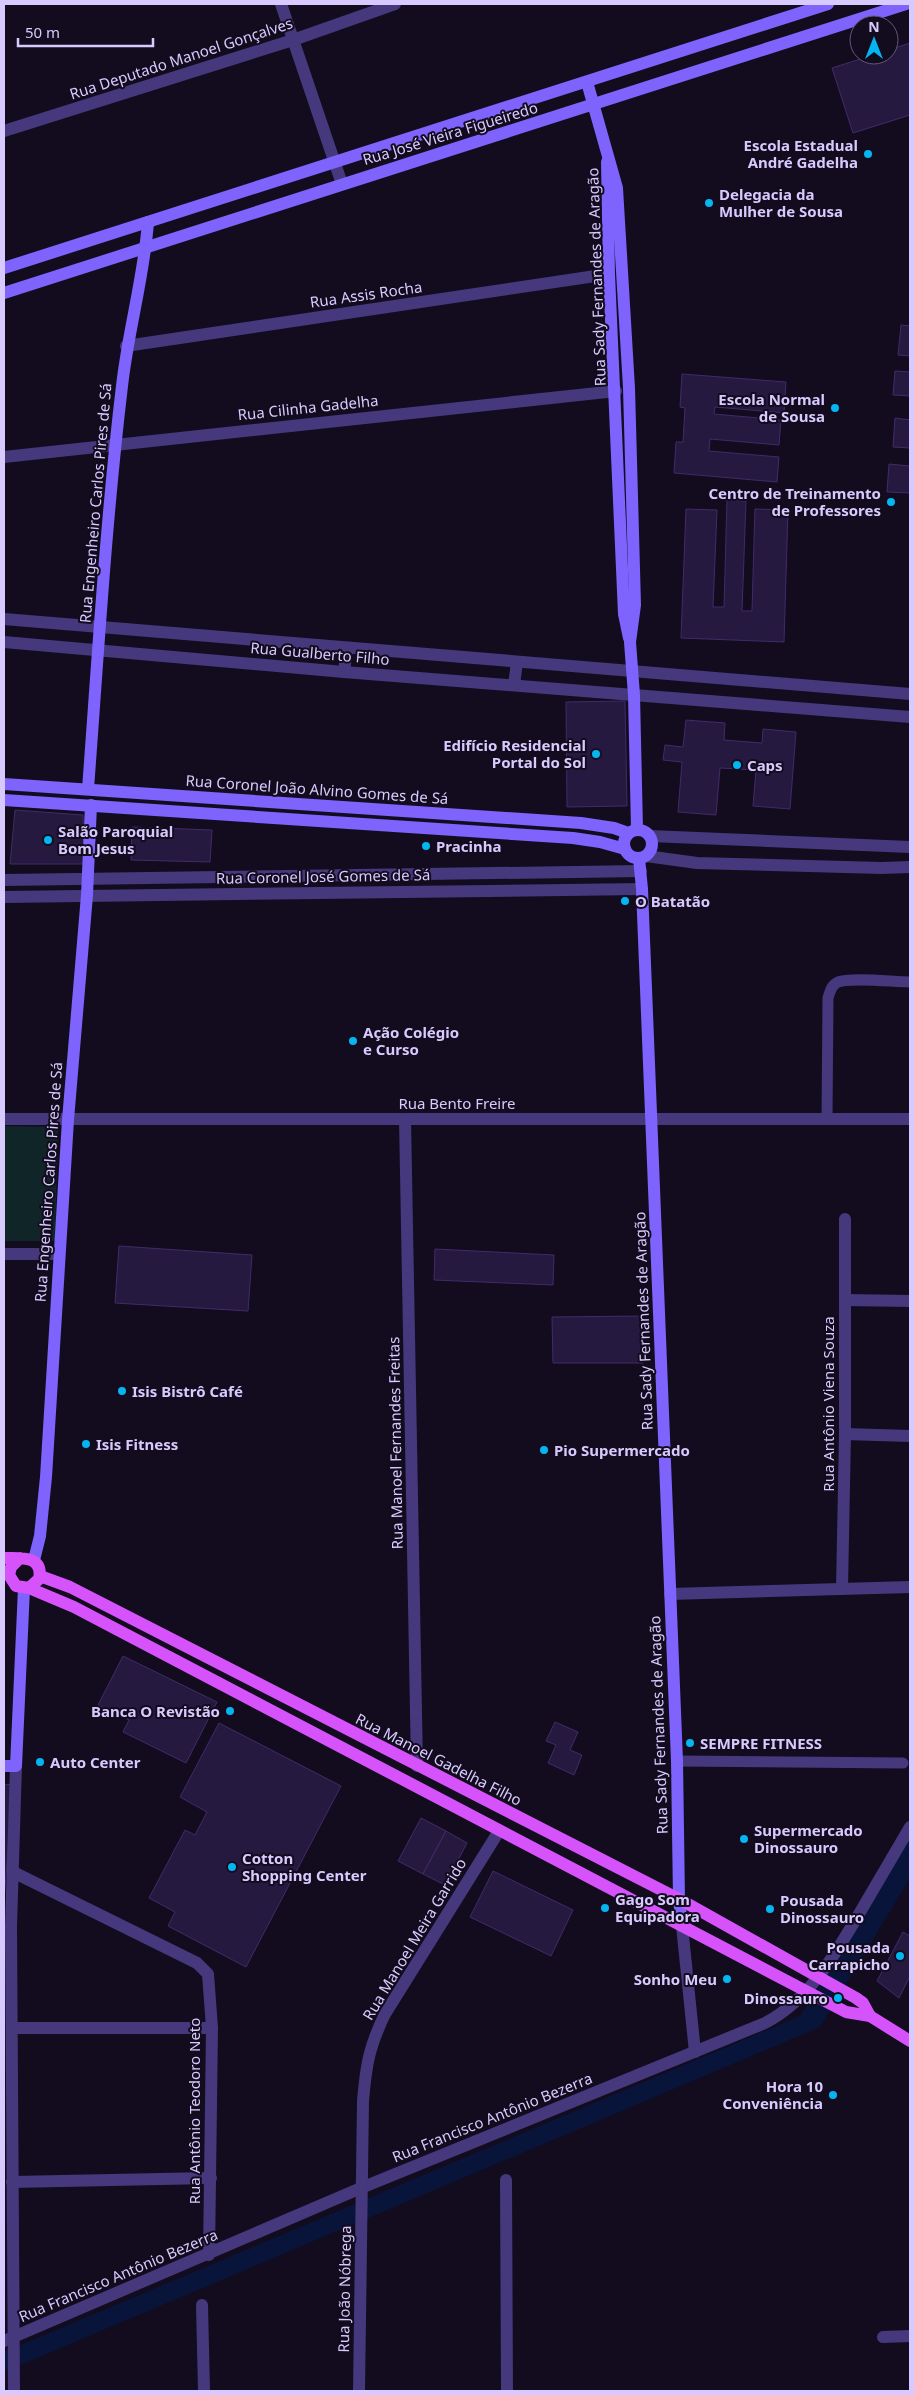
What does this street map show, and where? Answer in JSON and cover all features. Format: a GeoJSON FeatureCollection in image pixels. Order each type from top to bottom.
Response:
{"type":"FeatureCollection","features":[{"type":"Feature","properties":{"kind":"main road"},"geometry":{"type":"LineString","coordinates":[[4,1558],[34,1560],[39,1567],[40,1576],[37,1582],[26,1588]]}},
{"type":"Feature","properties":{"kind":"main road"},"geometry":{"type":"LineString","coordinates":[[20,1558],[7,1569],[13,1583],[74,1607],[811,1994],[846,2012],[870,2016],[910,2040]]}},
{"type":"Feature","properties":{"kind":"main road","name":"Rua Manoel Gadelha Filho"},"geometry":{"type":"LineString","coordinates":[[40,1576],[70,1587],[679,1899],[856,1998],[863,2004],[870,2016]]}},
{"type":"Feature","properties":{"kind":"street"},"geometry":{"type":"LineString","coordinates":[[281,4],[342,184]]}},
{"type":"Feature","properties":{"kind":"street","name":"Rua Deputado Manoel Gonçalves"},"geometry":{"type":"LineString","coordinates":[[4,131],[293,40],[395,4]]}},
{"type":"Feature","properties":{"kind":"street","name":"Rua José Vieira Figueiredo"},"geometry":{"type":"LineString","coordinates":[[4,268],[828,4]]}},
{"type":"Feature","properties":{"kind":"street","name":"Rua José Vieira Figueiredo"},"geometry":{"type":"LineString","coordinates":[[4,293],[594,105],[885,7],[906,4]]}},
{"type":"Feature","properties":{"kind":"street"},"geometry":{"type":"LineString","coordinates":[[587,82],[608,157]]}},
{"type":"Feature","properties":{"kind":"street","name":"Rua Sady Fernandes de Aragão"},"geometry":{"type":"LineString","coordinates":[[608,157],[609,274],[616,391],[624,614],[625,628],[630,642]]}},
{"type":"Feature","properties":{"kind":"street","name":"Rua Sady Fernandes de Aragão"},"geometry":{"type":"LineString","coordinates":[[608,157],[617,188],[629,388],[635,605],[630,642],[634,695],[633,831]]}},
{"type":"Feature","properties":{"kind":"street","name":"Rua Engenheiro Carlos Pires de Sá"},"geometry":{"type":"LineString","coordinates":[[34,1560],[43,1519],[68,1120],[88,878],[85,805],[76,798],[84,789],[101,627],[115,444],[126,346],[146,247],[148,222]]}},
{"type":"Feature","properties":{"kind":"street","name":"Rua Assis Rocha"},"geometry":{"type":"LineString","coordinates":[[126,346],[609,274]]}},
{"type":"Feature","properties":{"kind":"street","name":"Rua Cilinha Gadelha"},"geometry":{"type":"LineString","coordinates":[[4,457],[616,391]]}},
{"type":"Feature","properties":{"kind":"street","name":"Rua Gualberto Filho"},"geometry":{"type":"LineString","coordinates":[[4,619],[910,694]]}},
{"type":"Feature","properties":{"kind":"street","name":"Rua Gualberto Filho"},"geometry":{"type":"LineString","coordinates":[[4,642],[344,672],[910,717]]}},
{"type":"Feature","properties":{"kind":"street"},"geometry":{"type":"LineString","coordinates":[[344,672],[346,648]]}},
{"type":"Feature","properties":{"kind":"street"},"geometry":{"type":"LineString","coordinates":[[514,686],[517,662]]}},
{"type":"Feature","properties":{"kind":"street"},"geometry":{"type":"LineString","coordinates":[[826,710],[828,687]]}},
{"type":"Feature","properties":{"kind":"street","name":"Rua Coronel João Alvino Gomes de Sá"},"geometry":{"type":"LineString","coordinates":[[4,784],[581,823],[633,831]]}},
{"type":"Feature","properties":{"kind":"street"},"geometry":{"type":"LineString","coordinates":[[116,807],[120,801],[117,792]]}},
{"type":"Feature","properties":{"kind":"street"},"geometry":{"type":"LineString","coordinates":[[204,813],[205,798]]}},
{"type":"Feature","properties":{"kind":"street","name":"Rua Coronel João Alvino Gomes de Sá"},"geometry":{"type":"LineString","coordinates":[[4,800],[573,838],[600,842],[624,849]]}},
{"type":"Feature","properties":{"kind":"street"},"geometry":{"type":"LineString","coordinates":[[326,821],[328,806]]}},
{"type":"Feature","properties":{"kind":"street"},"geometry":{"type":"LineString","coordinates":[[445,830],[446,814]]}},
{"type":"Feature","properties":{"kind":"street"},"geometry":{"type":"LineString","coordinates":[[633,831],[647,832],[650,836],[652,846],[642,861],[630,856],[624,849],[624,841],[633,831]]}},
{"type":"Feature","properties":{"kind":"street"},"geometry":{"type":"LineString","coordinates":[[650,836],[910,847]]}},
{"type":"Feature","properties":{"kind":"street","name":"Rua Sady Fernandes de Aragão"},"geometry":{"type":"LineString","coordinates":[[642,861],[650,1118],[677,1761],[679,1899],[695,2052]]}},
{"type":"Feature","properties":{"kind":"street","name":"Rua Coronel José Gomes de Sá"},"geometry":{"type":"LineString","coordinates":[[4,880],[642,861],[910,867]]}},
{"type":"Feature","properties":{"kind":"street","name":"Rua Coronel José Gomes de Sá"},"geometry":{"type":"LineString","coordinates":[[4,897],[642,889]]}},
{"type":"Feature","properties":{"kind":"street","name":"Rua Bento Freire"},"geometry":{"type":"LineString","coordinates":[[4,1119],[910,1119]]}},
{"type":"Feature","properties":{"kind":"street","name":"Rua Manoel Fernandes Freitas"},"geometry":{"type":"LineString","coordinates":[[404,1120],[417,1766]]}},
{"type":"Feature","properties":{"kind":"street","name":"Rua Antônio Viena Souza"},"geometry":{"type":"LineString","coordinates":[[842,1588],[845,1434],[845,1219]]}},
{"type":"Feature","properties":{"kind":"street"},"geometry":{"type":"LineString","coordinates":[[4,1254],[59,1254]]}},
{"type":"Feature","properties":{"kind":"street"},"geometry":{"type":"LineString","coordinates":[[845,1300],[910,1301]]}},
{"type":"Feature","properties":{"kind":"street"},"geometry":{"type":"LineString","coordinates":[[845,1434],[910,1436]]}},
{"type":"Feature","properties":{"kind":"street"},"geometry":{"type":"LineString","coordinates":[[670,1594],[910,1587]]}},
{"type":"Feature","properties":{"kind":"street"},"geometry":{"type":"LineString","coordinates":[[14,2388],[10,2342],[13,1872],[10,1766],[26,1588]]}},
{"type":"Feature","properties":{"kind":"street","name":"Rua Francisco Antônio Bezerra"},"geometry":{"type":"LineString","coordinates":[[10,2342],[208,2254],[361,2193],[778,2017],[811,1994],[824,1979],[828,1965],[910,1828]]}},
{"type":"Feature","properties":{"kind":"street","name":"Rua Manoel Meira Garrido"},"geometry":{"type":"LineString","coordinates":[[361,2193],[366,2070],[372,2042],[385,2014],[499,1831]]}},
{"type":"Feature","properties":{"kind":"street","name":"Rua Antônio Teodoro Neto"},"geometry":{"type":"LineString","coordinates":[[13,1872],[197,1963],[205,1969],[210,1978],[212,2028],[211,2178],[208,2254]]}},
{"type":"Feature","properties":{"kind":"street"},"geometry":{"type":"LineString","coordinates":[[12,2028],[212,2028]]}},
{"type":"Feature","properties":{"kind":"street"},"geometry":{"type":"LineString","coordinates":[[12,2182],[211,2178]]}},
{"type":"Feature","properties":{"kind":"street"},"geometry":{"type":"LineString","coordinates":[[506,2180],[507,2391]]}},
{"type":"Feature","properties":{"kind":"street","name":"Rua João Nóbrega"},"geometry":{"type":"LineString","coordinates":[[359,2391],[361,2193]]}},
{"type":"Feature","properties":{"kind":"street"},"geometry":{"type":"LineString","coordinates":[[202,2305],[204,2391]]}},
{"type":"Feature","properties":{"kind":"street"},"geometry":{"type":"LineString","coordinates":[[883,2337],[910,2336]]}},
{"type":"Feature","properties":{"kind":"lane"},"geometry":{"type":"LineString","coordinates":[[827,1120],[828,998],[831,989],[837,982],[910,982]]}},
{"type":"Feature","properties":{"kind":"lane"},"geometry":{"type":"LineString","coordinates":[[677,1761],[904,1763]]}},
{"type":"Feature","properties":{"kind":"green space"},"geometry":{"type":"Polygon","coordinates":[[[4,1126],[58,1127],[55,1241],[4,1241],[4,1126]]]}},
{"type":"Feature","properties":{"kind":"water"},"geometry":{"type":"Polygon","coordinates":[[[910,1837],[910,1878],[820,2027],[4,2372],[4,2352],[800,2016],[910,1837]]]}},
{"type":"Feature","properties":{"kind":"building"},"geometry":{"type":"Polygon","coordinates":[[[910,43],[910,115],[853,133],[832,68],[849,63],[849,65],[899,65],[899,47],[910,43]]]}},
{"type":"Feature","properties":{"kind":"building"},"geometry":{"type":"Polygon","coordinates":[[[901,325],[910,326],[910,356],[898,355],[901,325]]]}},
{"type":"Feature","properties":{"kind":"building"},"geometry":{"type":"Polygon","coordinates":[[[895,371],[910,372],[910,396],[893,395],[895,371]]]}},
{"type":"Feature","properties":{"kind":"building"},"geometry":{"type":"Polygon","coordinates":[[[682,374],[786,382],[784,413],[715,407],[714,414],[781,420],[779,445],[710,439],[709,451],[779,457],[777,482],[674,473],[676,442],[683,442],[685,408],[680,407],[682,374]]]}},
{"type":"Feature","properties":{"kind":"building"},"geometry":{"type":"Polygon","coordinates":[[[895,418],[910,420],[910,448],[893,447],[895,418]]]}},
{"type":"Feature","properties":{"kind":"building"},"geometry":{"type":"Polygon","coordinates":[[[889,464],[910,466],[910,493],[887,492],[889,464]]]}},
{"type":"Feature","properties":{"kind":"building"},"geometry":{"type":"Polygon","coordinates":[[[727,500],[746,501],[742,611],[752,611],[755,509],[788,510],[784,642],[681,638],[686,509],[717,510],[713,607],[724,607],[727,500]]]}},
{"type":"Feature","properties":{"kind":"building","name":"Edifício Residencial Portal do Sol"},"geometry":{"type":"Polygon","coordinates":[[[625,701],[627,806],[567,807],[566,702],[625,701]]]}},
{"type":"Feature","properties":{"kind":"building","name":"Caps"},"geometry":{"type":"Polygon","coordinates":[[[686,720],[725,723],[724,740],[762,743],[763,729],[796,732],[790,809],[753,806],[756,770],[720,768],[716,815],[678,812],[682,762],[663,760],[665,745],[683,747],[686,720]]]}},
{"type":"Feature","properties":{"kind":"building","name":"Salão Paroquial Bom Jesus"},"geometry":{"type":"Polygon","coordinates":[[[15,810],[83,815],[84,864],[10,864],[15,810]]]}},
{"type":"Feature","properties":{"kind":"building"},"geometry":{"type":"Polygon","coordinates":[[[132,827],[212,830],[210,862],[131,860],[132,827]]]}},
{"type":"Feature","properties":{"kind":"building"},"geometry":{"type":"Polygon","coordinates":[[[119,1246],[252,1255],[248,1311],[115,1303],[119,1246]]]}},
{"type":"Feature","properties":{"kind":"building"},"geometry":{"type":"Polygon","coordinates":[[[435,1249],[554,1255],[553,1285],[434,1280],[435,1249]]]}},
{"type":"Feature","properties":{"kind":"building"},"geometry":{"type":"Polygon","coordinates":[[[643,1316],[643,1363],[553,1363],[552,1317],[643,1316]]]}},
{"type":"Feature","properties":{"kind":"building"},"geometry":{"type":"Polygon","coordinates":[[[123,1656],[217,1702],[186,1763],[123,1732],[129,1720],[98,1705],[123,1656]]]}},
{"type":"Feature","properties":{"kind":"building"},"geometry":{"type":"Polygon","coordinates":[[[555,1722],[578,1732],[570,1750],[582,1755],[574,1775],[548,1763],[556,1745],[546,1741],[555,1722]]]}},
{"type":"Feature","properties":{"kind":"building","name":"Cotton Shopping Center"},"geometry":{"type":"Polygon","coordinates":[[[219,1723],[341,1786],[246,1967],[168,1926],[175,1912],[149,1898],[185,1830],[195,1835],[207,1812],[180,1797],[219,1723]]]}},
{"type":"Feature","properties":{"kind":"building"},"geometry":{"type":"Polygon","coordinates":[[[13,1784],[4,1901],[4,1785],[13,1784]]]}},
{"type":"Feature","properties":{"kind":"building"},"geometry":{"type":"Polygon","coordinates":[[[421,1818],[446,1831],[423,1874],[398,1861],[421,1818]]]}},
{"type":"Feature","properties":{"kind":"building"},"geometry":{"type":"Polygon","coordinates":[[[446,1831],[467,1843],[445,1885],[423,1874],[446,1831]]]}},
{"type":"Feature","properties":{"kind":"building"},"geometry":{"type":"Polygon","coordinates":[[[493,1871],[573,1910],[551,1956],[470,1917],[493,1871]]]}},
{"type":"Feature","properties":{"kind":"building","name":"Pousada Carrapicho"},"geometry":{"type":"Polygon","coordinates":[[[903,1932],[910,1936],[910,1976],[899,1998],[877,1981],[903,1932]]]}},
{"type":"Feature","properties":{"kind":"place","name":"Escola Estadual André Gadelha"},"geometry":{"type":"Point","coordinates":[868,154]}},
{"type":"Feature","properties":{"kind":"place","name":"Delegacia da Mulher de Sousa"},"geometry":{"type":"Point","coordinates":[709,203]}},
{"type":"Feature","properties":{"kind":"place","name":"Escola Normal de Sousa"},"geometry":{"type":"Point","coordinates":[835,408]}},
{"type":"Feature","properties":{"kind":"place","name":"Centro de Treinamento de Professores"},"geometry":{"type":"Point","coordinates":[891,502]}},
{"type":"Feature","properties":{"kind":"place","name":"Edifício Residencial Portal do Sol"},"geometry":{"type":"Point","coordinates":[596,754]}},
{"type":"Feature","properties":{"kind":"place","name":"Caps"},"geometry":{"type":"Point","coordinates":[737,765]}},
{"type":"Feature","properties":{"kind":"place","name":"Salão Paroquial Bom Jesus"},"geometry":{"type":"Point","coordinates":[48,840]}},
{"type":"Feature","properties":{"kind":"place","name":"Pracinha"},"geometry":{"type":"Point","coordinates":[426,846]}},
{"type":"Feature","properties":{"kind":"place","name":"O Batatão"},"geometry":{"type":"Point","coordinates":[625,901]}},
{"type":"Feature","properties":{"kind":"place","name":"Ação Colégio e Curso"},"geometry":{"type":"Point","coordinates":[353,1041]}},
{"type":"Feature","properties":{"kind":"place","name":"Isis Bistrô Café"},"geometry":{"type":"Point","coordinates":[122,1391]}},
{"type":"Feature","properties":{"kind":"place","name":"Isis Fitness"},"geometry":{"type":"Point","coordinates":[86,1444]}},
{"type":"Feature","properties":{"kind":"place","name":"Pio Supermercado"},"geometry":{"type":"Point","coordinates":[544,1450]}},
{"type":"Feature","properties":{"kind":"place","name":"Banca O Revistão"},"geometry":{"type":"Point","coordinates":[230,1711]}},
{"type":"Feature","properties":{"kind":"place","name":"SEMPRE FITNESS"},"geometry":{"type":"Point","coordinates":[690,1743]}},
{"type":"Feature","properties":{"kind":"place","name":"Auto Center"},"geometry":{"type":"Point","coordinates":[40,1762]}},
{"type":"Feature","properties":{"kind":"place","name":"Supermercado Dinossauro"},"geometry":{"type":"Point","coordinates":[744,1839]}},
{"type":"Feature","properties":{"kind":"place","name":"Cotton Shopping Center"},"geometry":{"type":"Point","coordinates":[232,1867]}},
{"type":"Feature","properties":{"kind":"place","name":"Gago Som Equipadora"},"geometry":{"type":"Point","coordinates":[605,1908]}},
{"type":"Feature","properties":{"kind":"place","name":"Pousada Dinossauro"},"geometry":{"type":"Point","coordinates":[770,1909]}},
{"type":"Feature","properties":{"kind":"place","name":"Pousada Carrapicho"},"geometry":{"type":"Point","coordinates":[900,1956]}},
{"type":"Feature","properties":{"kind":"place","name":"Sonho Meu"},"geometry":{"type":"Point","coordinates":[727,1979]}},
{"type":"Feature","properties":{"kind":"place","name":"Dinossauro"},"geometry":{"type":"Point","coordinates":[838,1998]}},
{"type":"Feature","properties":{"kind":"place","name":"Hora 10 Conveniência"},"geometry":{"type":"Point","coordinates":[833,2095]}}]}
